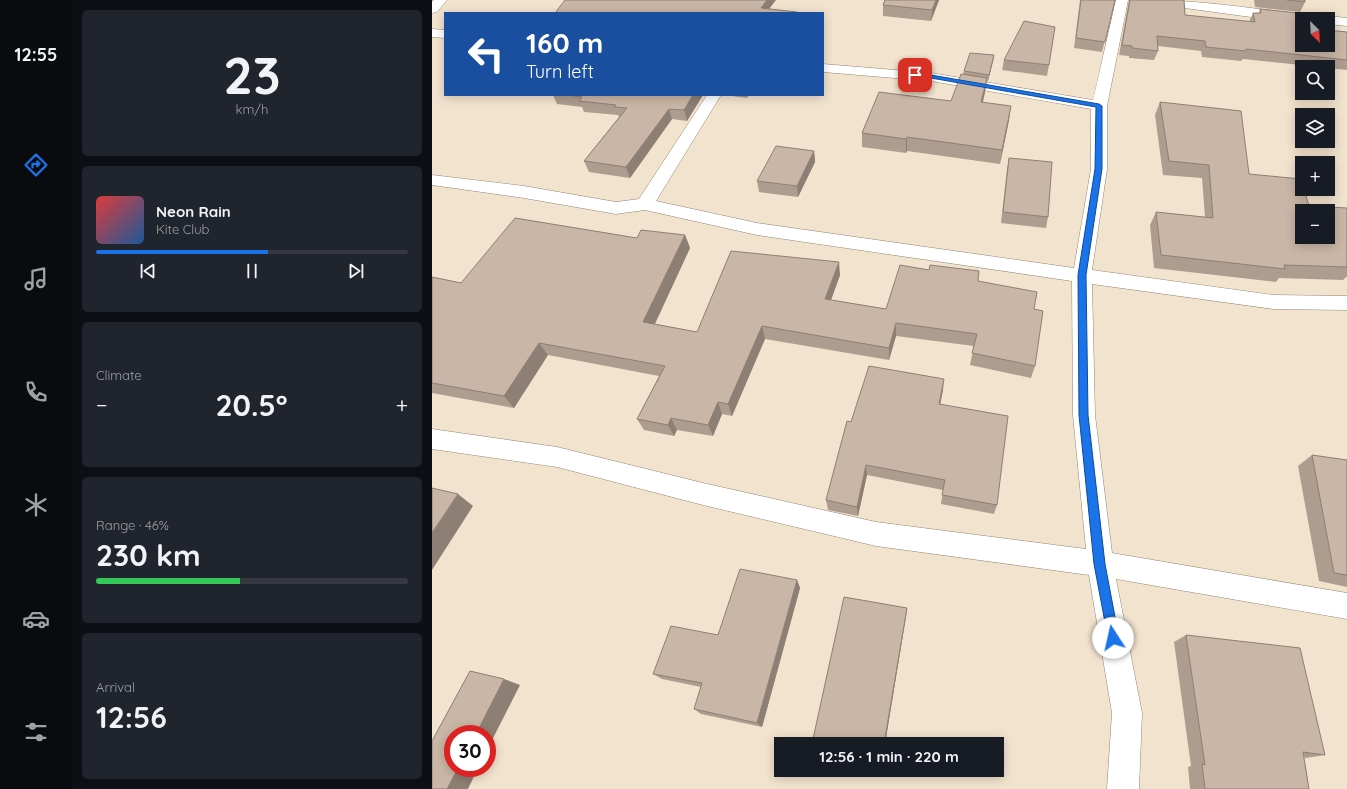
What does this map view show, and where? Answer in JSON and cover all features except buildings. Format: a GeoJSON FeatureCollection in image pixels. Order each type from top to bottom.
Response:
{"type":"FeatureCollection","features":[{"type":"Feature","properties":{"kind":"street"},"geometry":{"type":"LineString","coordinates":[[432,9],[441,0]]}},
{"type":"Feature","properties":{"kind":"street"},"geometry":{"type":"LineString","coordinates":[[1122,0],[1099,106],[1099,169],[1082,275],[1084,415],[1100,564],[1127,713],[1123,789]]}},
{"type":"Feature","properties":{"kind":"street"},"geometry":{"type":"LineString","coordinates":[[1155,0],[1295,17]]}},
{"type":"Feature","properties":{"kind":"street"},"geometry":{"type":"LineString","coordinates":[[1335,21],[1347,22]]}},
{"type":"Feature","properties":{"kind":"street"},"geometry":{"type":"LineString","coordinates":[[432,33],[444,34]]}},
{"type":"Feature","properties":{"kind":"street"},"geometry":{"type":"LineString","coordinates":[[824,68],[931,77],[1099,106]]}},
{"type":"Feature","properties":{"kind":"street"},"geometry":{"type":"LineString","coordinates":[[645,204],[713,96]]}},
{"type":"Feature","properties":{"kind":"street"},"geometry":{"type":"LineString","coordinates":[[432,180],[524,192],[616,208],[645,204],[757,229],[952,258],[1273,302],[1347,303]]}},
{"type":"Feature","properties":{"kind":"street"},"geometry":{"type":"LineString","coordinates":[[432,439],[557,457],[703,494],[876,534],[1100,564],[1347,606]]}},
{"type":"Feature","properties":{"kind":"route"},"geometry":{"type":"LineString","coordinates":[[915,75],[1099,106],[1099,169],[1082,275],[1084,415],[1100,564],[1113,638]]}}]}
